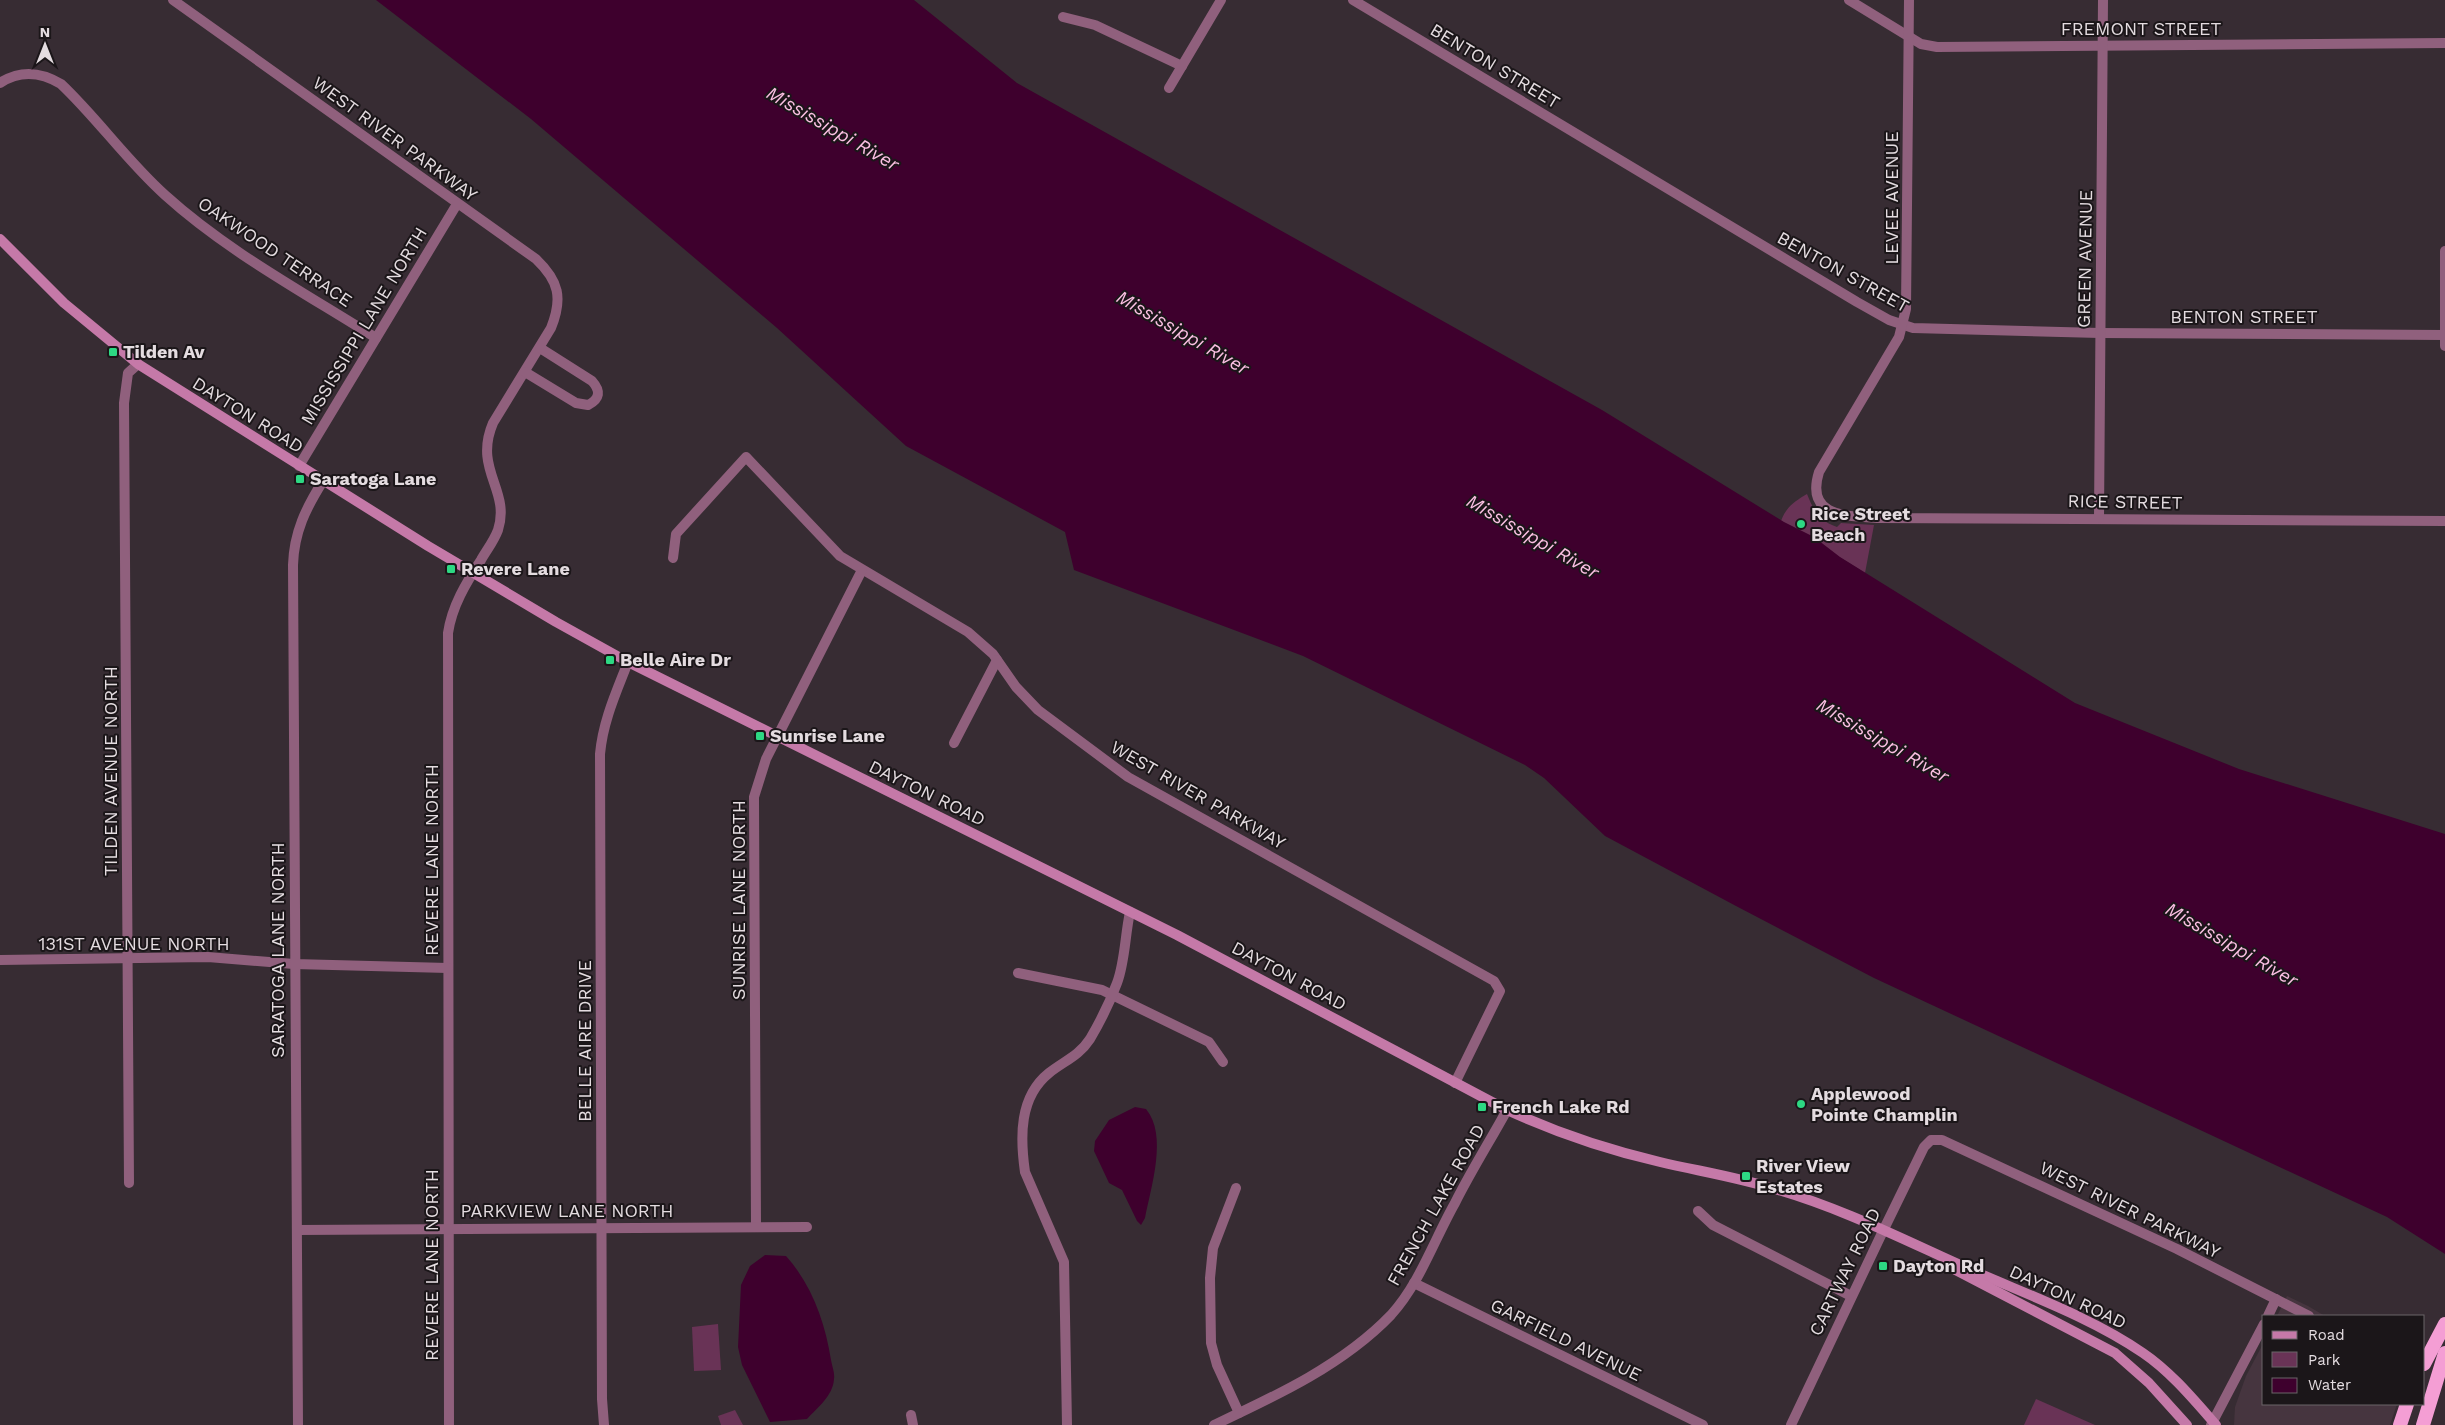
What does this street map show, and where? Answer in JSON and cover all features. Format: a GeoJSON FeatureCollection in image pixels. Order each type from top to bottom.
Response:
{"type":"FeatureCollection","features":[{"type":"Feature","properties":{"kind":"highway"},"geometry":{"type":"LineString","coordinates":[[2425,1362],[2445,1324]]}},
{"type":"Feature","properties":{"kind":"highway"},"geometry":{"type":"LineString","coordinates":[[2423,1425],[2445,1352]]}},
{"type":"Feature","properties":{"kind":"highway"},"geometry":{"type":"LineString","coordinates":[[2400,1425],[2407,1405]]}},
{"type":"Feature","properties":{"kind":"main road","name":"DAYTON ROAD"},"geometry":{"type":"LineString","coordinates":[[0,239],[64,303],[138,364],[472,573],[628,662],[1130,912],[1506,1110],[1558,1131],[1611,1148],[1659,1162],[1747,1181],[1800,1196],[2052,1306],[2125,1342],[2158,1364],[2213,1424]]}},
{"type":"Feature","properties":{"kind":"main road","name":"DAYTON ROAD"},"geometry":{"type":"LineString","coordinates":[[1883,1231],[2010,1300],[2082,1334],[2115,1353],[2150,1383],[2187,1425]]}},
{"type":"Feature","properties":{"kind":"street","name":"WEST RIVER PARKWAY"},"geometry":{"type":"LineString","coordinates":[[173,0],[536,259],[548,270],[555,283],[559,298],[557,314],[551,328]]}},
{"type":"Feature","properties":{"kind":"street"},"geometry":{"type":"LineString","coordinates":[[1169,88],[1222,0]]}},
{"type":"Feature","properties":{"kind":"street","name":"BENTON STREET"},"geometry":{"type":"LineString","coordinates":[[1353,0],[1724,224],[1857,302],[1903,325],[1921,329],[2100,333],[2445,334]]}},
{"type":"Feature","properties":{"kind":"street","name":"FREMONT STREET"},"geometry":{"type":"LineString","coordinates":[[1849,0],[1921,44],[1937,47],[2445,43]]}},
{"type":"Feature","properties":{"kind":"street","name":"LEVEE AVENUE"},"geometry":{"type":"LineString","coordinates":[[1816,492],[1815,482],[1819,472],[1883,366],[1903,325],[1906,309],[1908,262],[1909,0]]}},
{"type":"Feature","properties":{"kind":"street","name":"GREEN AVENUE"},"geometry":{"type":"LineString","coordinates":[[2099,518],[2103,0]]}},
{"type":"Feature","properties":{"kind":"street"},"geometry":{"type":"LineString","coordinates":[[1063,17],[1095,25],[1182,66]]}},
{"type":"Feature","properties":{"kind":"street","name":"OAKWOOD TERRACE"},"geometry":{"type":"LineString","coordinates":[[0,83],[19,75],[35,73],[50,77],[62,84],[164,194],[200,225],[242,254],[376,338]]}},
{"type":"Feature","properties":{"kind":"street","name":"MISSISSIPPI LANE NORTH"},"geometry":{"type":"LineString","coordinates":[[299,466],[457,204]]}},
{"type":"Feature","properties":{"kind":"street"},"geometry":{"type":"LineString","coordinates":[[2445,251],[2445,346]]}},
{"type":"Feature","properties":{"kind":"street","name":"REVERE LANE NORTH"},"geometry":{"type":"LineString","coordinates":[[449,1425],[448,633],[458,598],[498,530],[500,501],[487,465],[487,437],[493,423],[551,328]]}},
{"type":"Feature","properties":{"kind":"street"},"geometry":{"type":"LineString","coordinates":[[525,372],[576,403],[588,405],[596,401],[599,394],[598,387],[592,381],[540,348]]}},
{"type":"Feature","properties":{"kind":"street","name":"TILDEN AVENUE NORTH"},"geometry":{"type":"LineString","coordinates":[[129,1183],[124,403],[128,374],[138,364]]}},
{"type":"Feature","properties":{"kind":"street","name":"WEST RIVER PARKWAY"},"geometry":{"type":"LineString","coordinates":[[673,558],[676,534],[746,457],[840,556],[968,632],[984,644],[1016,687],[1038,710],[1128,777],[1494,981],[1500,991],[1455,1082]]}},
{"type":"Feature","properties":{"kind":"street","name":"SARATOGA LANE NORTH"},"geometry":{"type":"LineString","coordinates":[[298,1425],[294,964],[294,543],[299,524],[323,481]]}},
{"type":"Feature","properties":{"kind":"street","name":"RICE STREET"},"geometry":{"type":"LineString","coordinates":[[1816,492],[1826,508],[1840,516],[2445,521]]}},
{"type":"Feature","properties":{"kind":"street","name":"SUNRISE LANE NORTH"},"geometry":{"type":"LineString","coordinates":[[756,1226],[753,817],[758,780],[766,759],[862,570]]}},
{"type":"Feature","properties":{"kind":"street"},"geometry":{"type":"LineString","coordinates":[[954,743],[997,660]]}},
{"type":"Feature","properties":{"kind":"street","name":"BELLE AIRE DRIVE"},"geometry":{"type":"LineString","coordinates":[[604,1425],[602,1399],[600,754],[602,733],[608,713],[628,662]]}},
{"type":"Feature","properties":{"kind":"street"},"geometry":{"type":"LineString","coordinates":[[1067,1425],[1064,1262],[1025,1172],[1023,1128],[1029,1098],[1038,1084],[1083,1048],[1117,983],[1130,912]]}},
{"type":"Feature","properties":{"kind":"street","name":"131ST AVENUE NORTH"},"geometry":{"type":"LineString","coordinates":[[0,960],[208,957],[294,964],[448,968]]}},
{"type":"Feature","properties":{"kind":"street"},"geometry":{"type":"LineString","coordinates":[[1018,974],[1087,985],[1111,994],[1209,1042],[1223,1062]]}},
{"type":"Feature","properties":{"kind":"street","name":"FRENCH LAKE ROAD"},"geometry":{"type":"LineString","coordinates":[[1214,1425],[1239,1414],[1329,1365],[1363,1341],[1392,1314],[1414,1283],[1454,1203],[1506,1110]]}},
{"type":"Feature","properties":{"kind":"street","name":"WEST RIVER PARKWAY"},"geometry":{"type":"LineString","coordinates":[[1935,1139],[1950,1142],[2169,1245],[2307,1315]]}},
{"type":"Feature","properties":{"kind":"street","name":"CARTWAY ROAD"},"geometry":{"type":"LineString","coordinates":[[1791,1425],[1924,1147],[1935,1139]]}},
{"type":"Feature","properties":{"kind":"street"},"geometry":{"type":"LineString","coordinates":[[1236,1188],[1213,1248],[1211,1342],[1217,1365],[1239,1414]]}},
{"type":"Feature","properties":{"kind":"street"},"geometry":{"type":"LineString","coordinates":[[1698,1212],[1713,1225],[1852,1296]]}},
{"type":"Feature","properties":{"kind":"street","name":"PARKVIEW LANE NORTH"},"geometry":{"type":"LineString","coordinates":[[297,1230],[807,1227]]}},
{"type":"Feature","properties":{"kind":"street","name":"GARFIELD AVENUE"},"geometry":{"type":"LineString","coordinates":[[1414,1283],[1703,1425]]}},
{"type":"Feature","properties":{"kind":"street"},"geometry":{"type":"LineString","coordinates":[[2268,1315],[2276,1299]]}},
{"type":"Feature","properties":{"kind":"street"},"geometry":{"type":"LineString","coordinates":[[2213,1424],[2262,1328]]}},
{"type":"Feature","properties":{"kind":"shaded area"},"geometry":{"type":"Polygon","coordinates":[[[2287,1296],[2323,1315],[2278,1315],[2287,1296]]]}},
{"type":"Feature","properties":{"kind":"shaded area"},"geometry":{"type":"Polygon","coordinates":[[[2262,1346],[2262,1405],[2397,1405],[2390,1425],[2234,1425],[2235,1407],[2246,1376],[2262,1346]]]}},
{"type":"Feature","properties":{"kind":"green space"},"geometry":{"type":"Polygon","coordinates":[[[1807,494],[1818,515],[1831,525],[1837,527],[1841,523],[1874,525],[1865,573],[1781,521],[1791,505],[1807,494]]]}},
{"type":"Feature","properties":{"kind":"green space"},"geometry":{"type":"Polygon","coordinates":[[[718,1324],[721,1370],[694,1371],[692,1327],[718,1324]]]}},
{"type":"Feature","properties":{"kind":"green space"},"geometry":{"type":"Polygon","coordinates":[[[2036,1399],[2095,1425],[2024,1425],[2036,1399]]]}},
{"type":"Feature","properties":{"kind":"green space"},"geometry":{"type":"Polygon","coordinates":[[[735,1410],[743,1425],[721,1425],[718,1416],[735,1410]]]}},
{"type":"Feature","properties":{"kind":"water","name":"Mississippi River"},"geometry":{"type":"Polygon","coordinates":[[[376,0],[914,0],[1017,83],[1602,410],[1784,522],[1814,537],[1840,557],[2075,703],[2239,769],[2445,834],[2445,1254],[2387,1217],[1874,978],[1736,906],[1605,836],[1544,778],[1525,765],[1303,656],[1074,570],[1065,532],[906,446],[777,328],[531,119],[376,0]]]}},
{"type":"Feature","properties":{"kind":"water"},"geometry":{"type":"Polygon","coordinates":[[[1135,1107],[1146,1109],[1153,1120],[1157,1147],[1151,1192],[1145,1218],[1141,1225],[1137,1221],[1122,1190],[1109,1183],[1094,1151],[1095,1141],[1109,1120],[1135,1107]]]}},
{"type":"Feature","properties":{"kind":"water"},"geometry":{"type":"Polygon","coordinates":[[[765,1255],[786,1256],[795,1267],[816,1305],[825,1332],[834,1372],[833,1385],[824,1401],[807,1419],[770,1422],[742,1365],[738,1347],[741,1285],[750,1266],[765,1255]]]}},
{"type":"Feature","properties":{"kind":"place","name":"Tilden Av"},"geometry":{"type":"Point","coordinates":[113,352]}},
{"type":"Feature","properties":{"kind":"place","name":"Saratoga Lane"},"geometry":{"type":"Point","coordinates":[300,479]}},
{"type":"Feature","properties":{"kind":"place","name":"Rice Street Beach"},"geometry":{"type":"Point","coordinates":[1801,524]}},
{"type":"Feature","properties":{"kind":"place","name":"Revere Lane"},"geometry":{"type":"Point","coordinates":[451,569]}},
{"type":"Feature","properties":{"kind":"place","name":"Belle Aire Dr"},"geometry":{"type":"Point","coordinates":[610,660]}},
{"type":"Feature","properties":{"kind":"place","name":"Sunrise Lane"},"geometry":{"type":"Point","coordinates":[760,736]}},
{"type":"Feature","properties":{"kind":"place","name":"Applewood Pointe Champlin"},"geometry":{"type":"Point","coordinates":[1801,1104]}},
{"type":"Feature","properties":{"kind":"place","name":"French Lake Rd"},"geometry":{"type":"Point","coordinates":[1482,1107]}},
{"type":"Feature","properties":{"kind":"place","name":"River View Estates"},"geometry":{"type":"Point","coordinates":[1746,1176]}},
{"type":"Feature","properties":{"kind":"place","name":"Dayton Rd"},"geometry":{"type":"Point","coordinates":[1883,1266]}}]}
